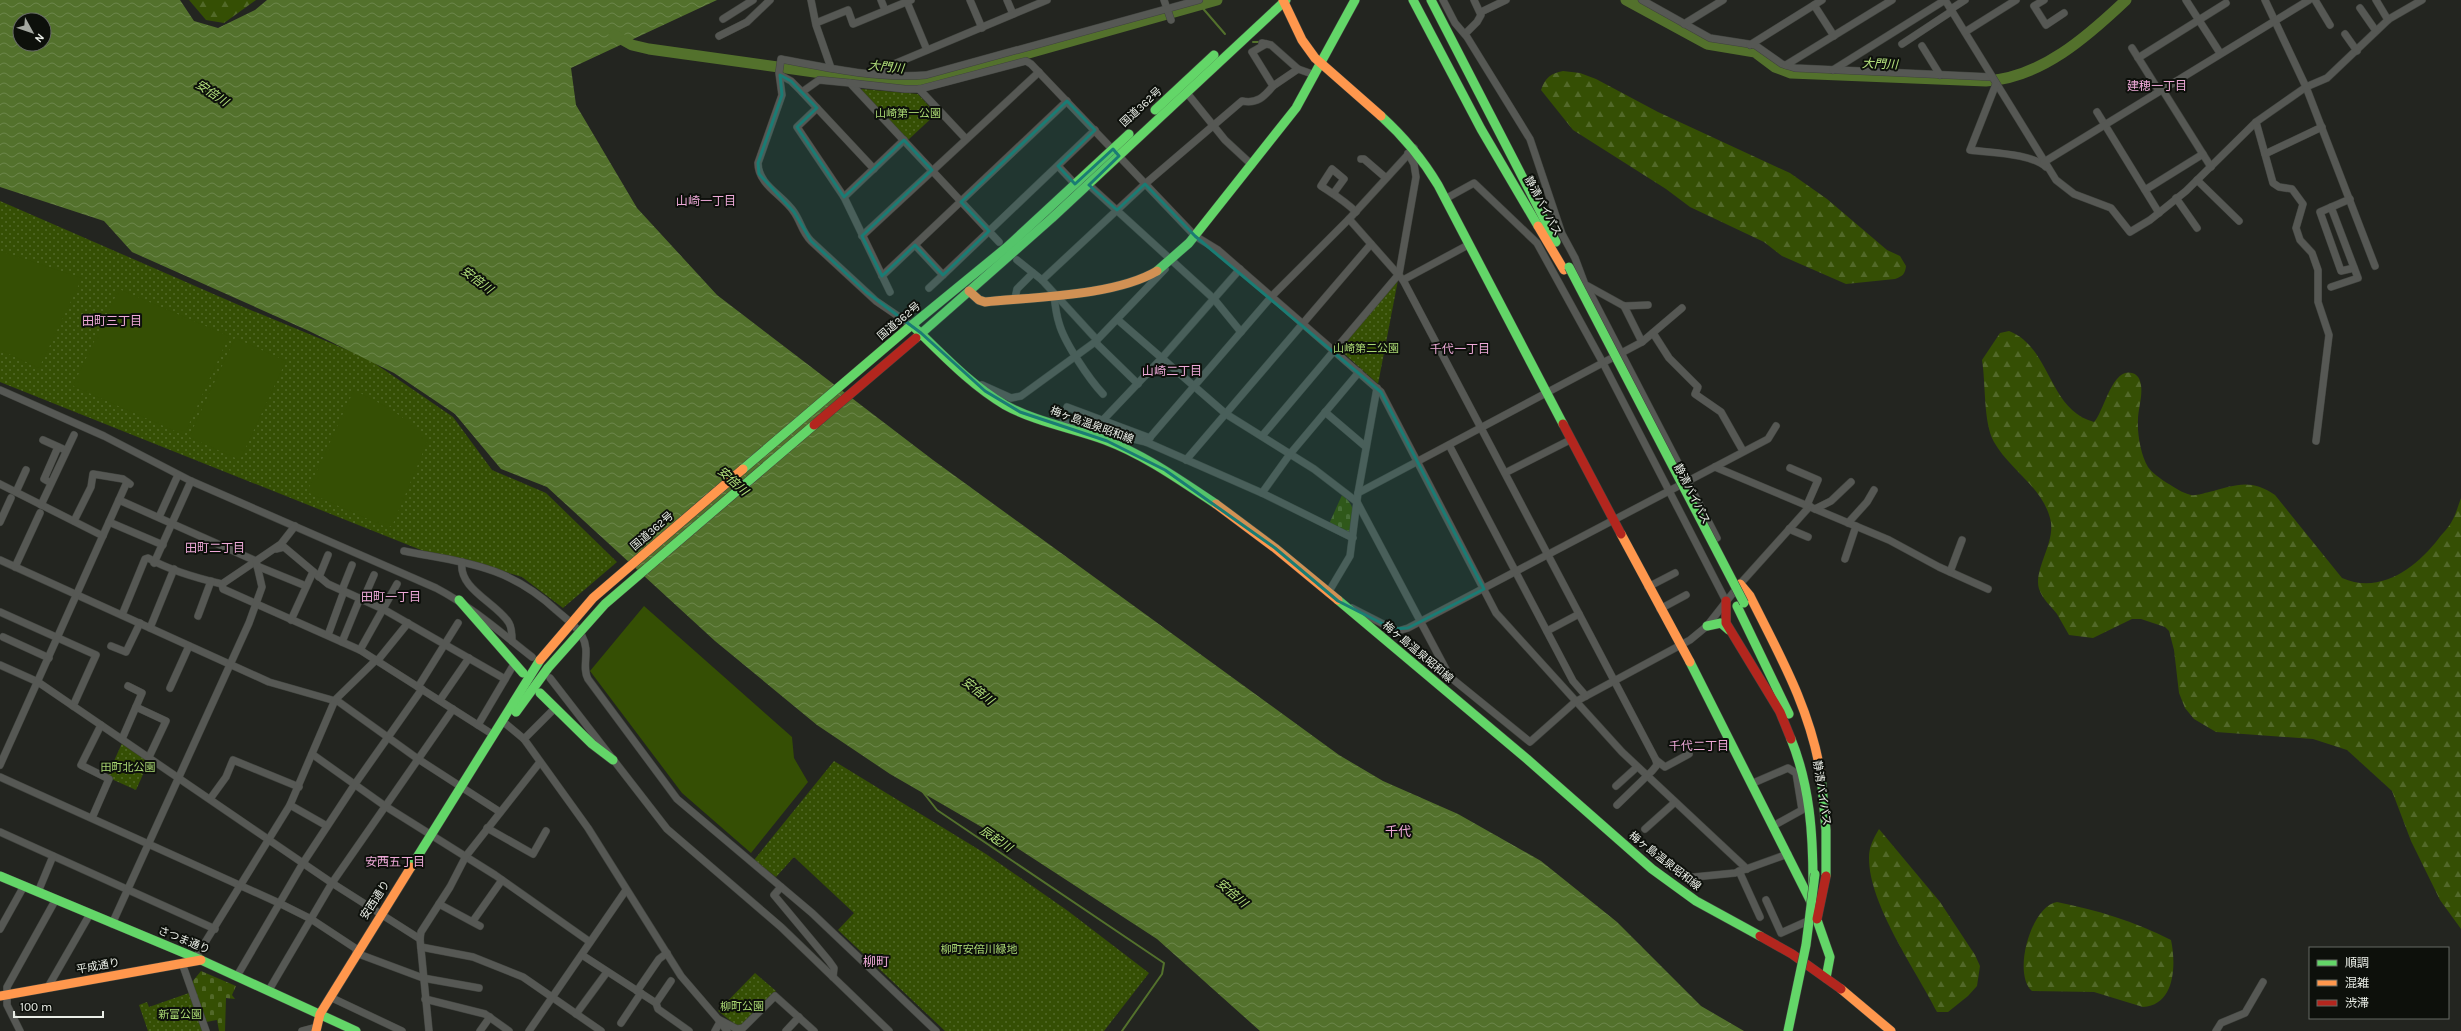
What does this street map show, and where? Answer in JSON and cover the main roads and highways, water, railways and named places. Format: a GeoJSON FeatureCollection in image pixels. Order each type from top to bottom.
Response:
{"type":"FeatureCollection","features":[{"type":"Feature","properties":{"kind":"main road","name":"国道362号"},"geometry":{"type":"LineString","coordinates":[[548,668],[605,604],[636,576],[918,336],[1089,184],[1116,153],[1274,0]]}},
{"type":"Feature","properties":{"kind":"main road"},"geometry":{"type":"LineString","coordinates":[[970,291],[979,300],[985,302],[1109,289],[1134,283],[1156,273],[1195,236],[1296,108],[1322,64],[1355,0]]}},
{"type":"Feature","properties":{"kind":"main road"},"geometry":{"type":"LineString","coordinates":[[1413,0],[1481,129],[1566,269]]}},
{"type":"Feature","properties":{"kind":"main road","name":"国道362号"},"geometry":{"type":"LineString","coordinates":[[536,658],[593,598],[909,327],[1006,246],[1075,184],[1116,153],[1187,93],[1284,1]]}},
{"type":"Feature","properties":{"kind":"main road"},"geometry":{"type":"LineString","coordinates":[[1284,1],[1302,40],[1322,64],[1411,151],[1445,199],[1570,440],[1648,587],[1682,646],[1788,854],[1816,917],[1830,957],[1826,978]]}},
{"type":"Feature","properties":{"kind":"main road","name":"静清バイパス"},"geometry":{"type":"LineString","coordinates":[[1430,3],[1553,236],[1566,269]]}},
{"type":"Feature","properties":{"kind":"main road","name":"静清バイパス"},"geometry":{"type":"LineString","coordinates":[[1430,3],[1740,605],[1790,693],[1808,741],[1821,800],[1824,839],[1819,875],[1813,892],[1806,945],[1788,1031]]}},
{"type":"Feature","properties":{"kind":"main road","name":"梅ヶ島温泉昭和線"},"geometry":{"type":"LineString","coordinates":[[909,327],[966,377],[1004,404],[1042,420],[1106,441],[1165,470],[1275,548],[1528,759],[1652,869],[1696,901],[1772,942],[1826,978],[1892,1031]]}},
{"type":"Feature","properties":{"kind":"main road"},"geometry":{"type":"LineString","coordinates":[[1740,584],[1750,596],[1800,696],[1824,783],[1828,840],[1819,875],[1815,930],[1797,1031]]}},
{"type":"Feature","properties":{"kind":"main road"},"geometry":{"type":"LineString","coordinates":[[459,600],[523,673]]}},
{"type":"Feature","properties":{"kind":"main road"},"geometry":{"type":"LineString","coordinates":[[1726,601],[1724,619],[1780,712],[1799,759],[1809,800],[1819,875]]}},
{"type":"Feature","properties":{"kind":"main road"},"geometry":{"type":"LineString","coordinates":[[1707,626],[1721,623],[1730,630]]}},
{"type":"Feature","properties":{"kind":"main road","name":"安西通り"},"geometry":{"type":"LineString","coordinates":[[462,787],[536,658]]}},
{"type":"Feature","properties":{"kind":"main road","name":"安西通り"},"geometry":{"type":"LineString","coordinates":[[316,1029],[320,1014],[357,951],[462,787],[506,724],[548,668]]}},
{"type":"Feature","properties":{"kind":"main road"},"geometry":{"type":"LineString","coordinates":[[540,693],[592,744],[613,760]]}},
{"type":"Feature","properties":{"kind":"main road","name":"さつま通り"},"geometry":{"type":"LineString","coordinates":[[0,876],[112,924],[198,958],[356,1031]]}},
{"type":"Feature","properties":{"kind":"main road","name":"平成通り"},"geometry":{"type":"LineString","coordinates":[[2,993],[48,987],[182,963],[198,958]]}},
{"type":"Feature","properties":{"kind":"water","name":"安倍川"},"geometry":{"type":"Polygon","coordinates":[[[0,0],[180,0],[194,21],[218,28],[255,10],[267,0],[717,0],[571,68],[576,105],[637,208],[717,295],[933,460],[1339,755],[1383,781],[1458,814],[1541,861],[1617,922],[1701,1006],[1744,1031],[1260,1031],[1157,939],[1011,844],[890,774],[817,725],[715,641],[547,487],[501,469],[455,414],[394,373],[309,331],[132,252],[104,221],[0,187],[0,0]]]}},
{"type":"Feature","properties":{"kind":"waterway","name":"大門川"},"geometry":{"type":"LineString","coordinates":[[614,35],[632,45],[649,49],[843,76],[925,82],[1217,0]]}},
{"type":"Feature","properties":{"kind":"waterway","name":"大門川"},"geometry":{"type":"LineString","coordinates":[[1626,0],[1707,44],[1755,52],[1775,67],[1791,73],[1986,81],[2006,78],[2026,72],[2044,64],[2080,41],[2126,0]]}},
{"type":"Feature","properties":{"kind":"waterway"},"geometry":{"type":"LineString","coordinates":[[1200,5],[1225,34]]}},
{"type":"Feature","properties":{"kind":"waterway"},"geometry":{"type":"LineString","coordinates":[[1253,42],[1260,42]]}},
{"type":"Feature","properties":{"kind":"waterway","name":"辰起川"},"geometry":{"type":"LineString","coordinates":[[922,791],[937,810],[1164,963],[1162,974],[1122,1031]]}},
{"type":"Feature","properties":{"kind":"district","name":"建穂一丁目"},"geometry":{"type":"Point","coordinates":[2157,86]}},
{"type":"Feature","properties":{"kind":"district","name":"山崎一丁目"},"geometry":{"type":"Point","coordinates":[706,201]}},
{"type":"Feature","properties":{"kind":"district","name":"田町三丁目"},"geometry":{"type":"Point","coordinates":[112,321]}},
{"type":"Feature","properties":{"kind":"district","name":"千代一丁目"},"geometry":{"type":"Point","coordinates":[1460,349]}},
{"type":"Feature","properties":{"kind":"district","name":"山崎二丁目"},"geometry":{"type":"Point","coordinates":[1172,371]}},
{"type":"Feature","properties":{"kind":"district","name":"田町二丁目"},"geometry":{"type":"Point","coordinates":[215,548]}},
{"type":"Feature","properties":{"kind":"district","name":"田町一丁目"},"geometry":{"type":"Point","coordinates":[391,597]}},
{"type":"Feature","properties":{"kind":"district","name":"千代二丁目"},"geometry":{"type":"Point","coordinates":[1699,746]}},
{"type":"Feature","properties":{"kind":"district","name":"千代"},"geometry":{"type":"Point","coordinates":[1398,831]}},
{"type":"Feature","properties":{"kind":"district","name":"安西五丁目"},"geometry":{"type":"Point","coordinates":[395,862]}},
{"type":"Feature","properties":{"kind":"district","name":"柳町"},"geometry":{"type":"Point","coordinates":[876,961]}},
{"type":"Feature","properties":{"kind":"park label","name":"山崎第一公園"},"geometry":{"type":"Point","coordinates":[908,113]}},
{"type":"Feature","properties":{"kind":"park label","name":"山崎第二公園"},"geometry":{"type":"Point","coordinates":[1366,348]}},
{"type":"Feature","properties":{"kind":"park label","name":"田町北公園"},"geometry":{"type":"Point","coordinates":[128,767]}},
{"type":"Feature","properties":{"kind":"park label","name":"柳町安倍川緑地"},"geometry":{"type":"Point","coordinates":[979,949]}},
{"type":"Feature","properties":{"kind":"park label","name":"柳町公園"},"geometry":{"type":"Point","coordinates":[742,1006]}},
{"type":"Feature","properties":{"kind":"park label","name":"新富公園"},"geometry":{"type":"Point","coordinates":[180,1014]}}]}
